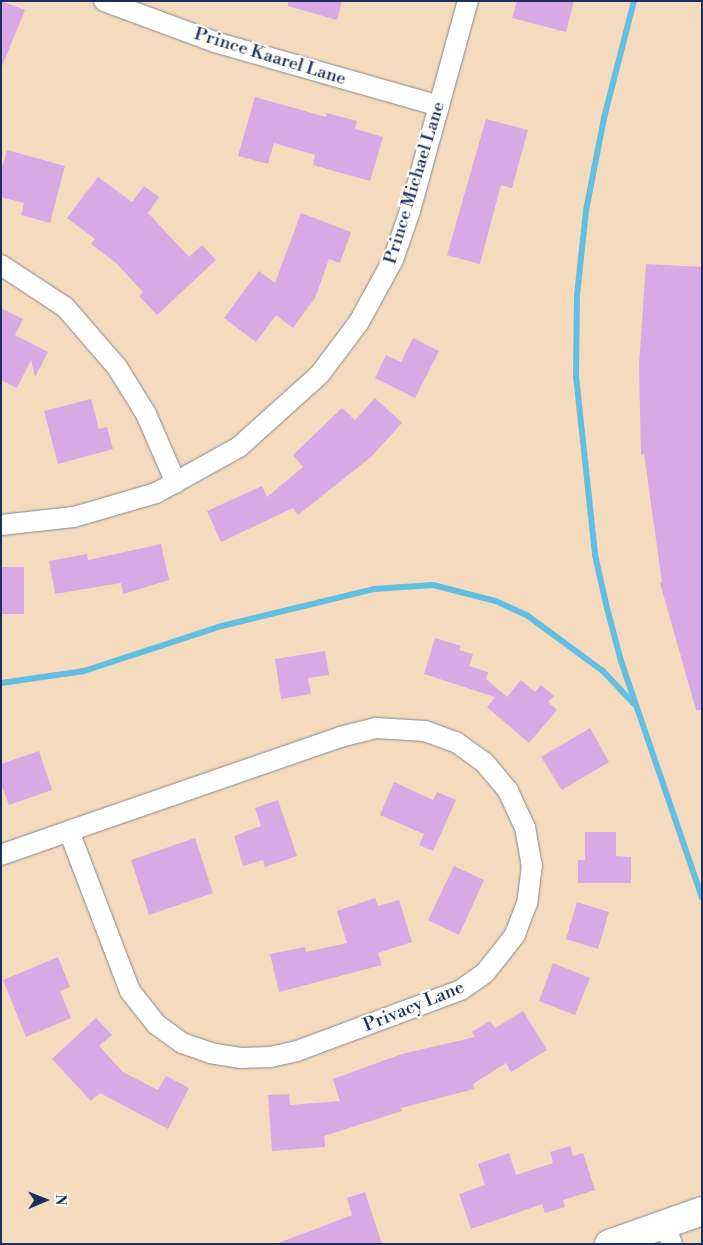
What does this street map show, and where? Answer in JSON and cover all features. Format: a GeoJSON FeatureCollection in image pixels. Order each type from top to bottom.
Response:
{"type":"FeatureCollection","features":[{"type":"Feature","properties":{"kind":"street","name":"Prince Kaarel Lane"},"geometry":{"type":"LineString","coordinates":[[104,1],[215,42],[439,106]]}},
{"type":"Feature","properties":{"kind":"street","name":"Prince Michael Lane"},"geometry":{"type":"LineString","coordinates":[[1,526],[41,523],[103,510],[176,483],[239,447],[288,406],[320,374],[359,322],[379,290],[397,250],[468,1]]}},
{"type":"Feature","properties":{"kind":"street"},"geometry":{"type":"LineString","coordinates":[[1,265],[65,307],[117,366],[146,414],[176,483]]}},
{"type":"Feature","properties":{"kind":"street","name":"Privacy Lane"},"geometry":{"type":"LineString","coordinates":[[1,855],[69,831],[340,737],[376,728],[410,728],[456,742],[470,750],[496,775],[525,827],[532,865],[531,884],[522,919],[506,949],[486,973],[461,990],[284,1054],[255,1058],[225,1056],[182,1043],[156,1024],[138,1003],[118,966],[69,831]]}},
{"type":"Feature","properties":{"kind":"street"},"geometry":{"type":"LineString","coordinates":[[609,1244],[668,1234],[702,1211]]}},
{"type":"Feature","properties":{"kind":"building"},"geometry":{"type":"Polygon","coordinates":[[[1,1],[25,10],[2,66],[1,66],[1,1]]]}},
{"type":"Feature","properties":{"kind":"building"},"geometry":{"type":"Polygon","coordinates":[[[288,1],[342,1],[337,20],[288,6],[288,1]]]}},
{"type":"Feature","properties":{"kind":"building"},"geometry":{"type":"Polygon","coordinates":[[[517,1],[574,1],[566,32],[512,18],[517,1]]]}},
{"type":"Feature","properties":{"kind":"building"},"geometry":{"type":"Polygon","coordinates":[[[255,97],[326,117],[327,113],[357,121],[355,129],[383,137],[370,181],[313,165],[315,155],[274,143],[268,164],[238,156],[255,97]]]}},
{"type":"Feature","properties":{"kind":"building"},"geometry":{"type":"Polygon","coordinates":[[[486,119],[528,130],[512,188],[501,185],[480,264],[447,255],[486,119]]]}},
{"type":"Feature","properties":{"kind":"building"},"geometry":{"type":"Polygon","coordinates":[[[7,150],[65,166],[50,223],[21,215],[24,203],[1,197],[1,171],[7,150]]]}},
{"type":"Feature","properties":{"kind":"building"},"geometry":{"type":"Polygon","coordinates":[[[98,177],[132,202],[144,186],[159,197],[148,213],[189,257],[202,245],[216,260],[157,315],[139,296],[143,292],[116,263],[91,244],[95,239],[67,218],[98,177]]]}},
{"type":"Feature","properties":{"kind":"building"},"geometry":{"type":"Polygon","coordinates":[[[301,213],[351,232],[340,263],[329,259],[315,298],[293,328],[276,315],[256,342],[224,318],[259,271],[275,283],[301,213]]]}},
{"type":"Feature","properties":{"kind":"building"},"geometry":{"type":"Polygon","coordinates":[[[646,264],[702,267],[702,710],[696,710],[660,583],[662,582],[644,454],[641,455],[639,365],[646,264]]]}},
{"type":"Feature","properties":{"kind":"building"},"geometry":{"type":"Polygon","coordinates":[[[1,308],[23,319],[15,335],[48,352],[35,377],[31,360],[17,388],[1,380],[1,308]]]}},
{"type":"Feature","properties":{"kind":"building"},"geometry":{"type":"Polygon","coordinates":[[[413,338],[439,351],[415,398],[375,378],[386,355],[401,362],[413,338]]]}},
{"type":"Feature","properties":{"kind":"building"},"geometry":{"type":"Polygon","coordinates":[[[375,398],[402,423],[371,457],[298,515],[293,508],[221,542],[207,511],[262,486],[267,497],[303,467],[293,455],[342,408],[355,420],[375,398]]]}},
{"type":"Feature","properties":{"kind":"building"},"geometry":{"type":"Polygon","coordinates":[[[91,399],[99,429],[107,427],[113,449],[58,464],[44,411],[91,399]]]}},
{"type":"Feature","properties":{"kind":"building"},"geometry":{"type":"Polygon","coordinates":[[[161,544],[169,580],[123,594],[121,583],[55,594],[49,561],[87,554],[88,560],[161,544]]]}},
{"type":"Feature","properties":{"kind":"building"},"geometry":{"type":"Polygon","coordinates":[[[1,567],[24,567],[24,614],[1,614],[1,567]]]}},
{"type":"Feature","properties":{"kind":"building"},"geometry":{"type":"Polygon","coordinates":[[[435,638],[461,646],[459,650],[473,654],[469,666],[488,672],[486,679],[507,697],[521,680],[535,692],[541,685],[554,696],[548,702],[557,710],[529,743],[487,707],[495,697],[424,674],[435,638]]]}},
{"type":"Feature","properties":{"kind":"building"},"geometry":{"type":"Polygon","coordinates":[[[325,651],[329,675],[308,678],[311,694],[281,699],[275,659],[325,651]]]}},
{"type":"Feature","properties":{"kind":"building"},"geometry":{"type":"Polygon","coordinates":[[[590,728],[609,762],[562,790],[541,757],[590,728]]]}},
{"type":"Feature","properties":{"kind":"building"},"geometry":{"type":"Polygon","coordinates":[[[39,751],[52,790],[9,805],[1,784],[1,764],[39,751]]]}},
{"type":"Feature","properties":{"kind":"building"},"geometry":{"type":"Polygon","coordinates":[[[394,782],[433,800],[437,792],[456,800],[433,851],[419,845],[424,834],[380,815],[394,782]]]}},
{"type":"Feature","properties":{"kind":"building"},"geometry":{"type":"Polygon","coordinates":[[[278,800],[297,856],[265,867],[263,860],[243,866],[234,836],[261,826],[255,808],[278,800]]]}},
{"type":"Feature","properties":{"kind":"building"},"geometry":{"type":"Polygon","coordinates":[[[585,832],[616,832],[616,856],[631,857],[631,883],[578,883],[578,860],[585,860],[585,832]]]}},
{"type":"Feature","properties":{"kind":"building"},"geometry":{"type":"Polygon","coordinates":[[[195,838],[213,893],[149,915],[131,860],[195,838]]]}},
{"type":"Feature","properties":{"kind":"building"},"geometry":{"type":"Polygon","coordinates":[[[454,866],[484,880],[459,935],[428,920],[454,866]]]}},
{"type":"Feature","properties":{"kind":"building"},"geometry":{"type":"Polygon","coordinates":[[[375,898],[378,906],[399,900],[412,942],[378,953],[382,965],[279,992],[270,954],[305,947],[306,952],[347,943],[337,911],[375,898]]]}},
{"type":"Feature","properties":{"kind":"building"},"geometry":{"type":"Polygon","coordinates":[[[577,902],[609,912],[598,949],[566,939],[577,902]]]}},
{"type":"Feature","properties":{"kind":"building"},"geometry":{"type":"Polygon","coordinates":[[[58,957],[70,987],[60,991],[71,1018],[26,1037],[3,980],[58,957]]]}},
{"type":"Feature","properties":{"kind":"building"},"geometry":{"type":"Polygon","coordinates":[[[553,963],[590,978],[575,1015],[539,1001],[553,963]]]}},
{"type":"Feature","properties":{"kind":"building"},"geometry":{"type":"Polygon","coordinates":[[[523,1011],[547,1050],[511,1072],[506,1063],[473,1084],[474,1089],[401,1108],[402,1111],[324,1136],[325,1147],[272,1151],[268,1095],[289,1094],[290,1105],[340,1101],[333,1079],[402,1054],[475,1037],[472,1032],[490,1021],[495,1028],[523,1011]]]}},
{"type":"Feature","properties":{"kind":"building"},"geometry":{"type":"Polygon","coordinates":[[[96,1018],[112,1035],[99,1046],[123,1072],[158,1090],[166,1076],[189,1088],[168,1129],[100,1093],[91,1101],[52,1059],[96,1018]]]}},
{"type":"Feature","properties":{"kind":"building"},"geometry":{"type":"Polygon","coordinates":[[[570,1146],[573,1156],[583,1153],[595,1190],[563,1200],[565,1207],[545,1213],[542,1204],[471,1229],[459,1194],[485,1185],[478,1164],[509,1153],[516,1175],[553,1163],[550,1152],[570,1146]]]}},
{"type":"Feature","properties":{"kind":"building"},"geometry":{"type":"Polygon","coordinates":[[[365,1192],[382,1244],[276,1244],[352,1215],[347,1198],[365,1192]]]}},
{"type":"Feature","properties":{"kind":"waterway"},"geometry":{"type":"LineString","coordinates":[[634,1],[604,118],[586,211],[577,295],[576,376],[595,555],[606,604],[621,661],[702,898]]}},
{"type":"Feature","properties":{"kind":"waterway"},"geometry":{"type":"LineString","coordinates":[[1,683],[84,671],[222,626],[374,589],[433,585],[496,601],[528,616],[603,671],[634,704]]}}]}
